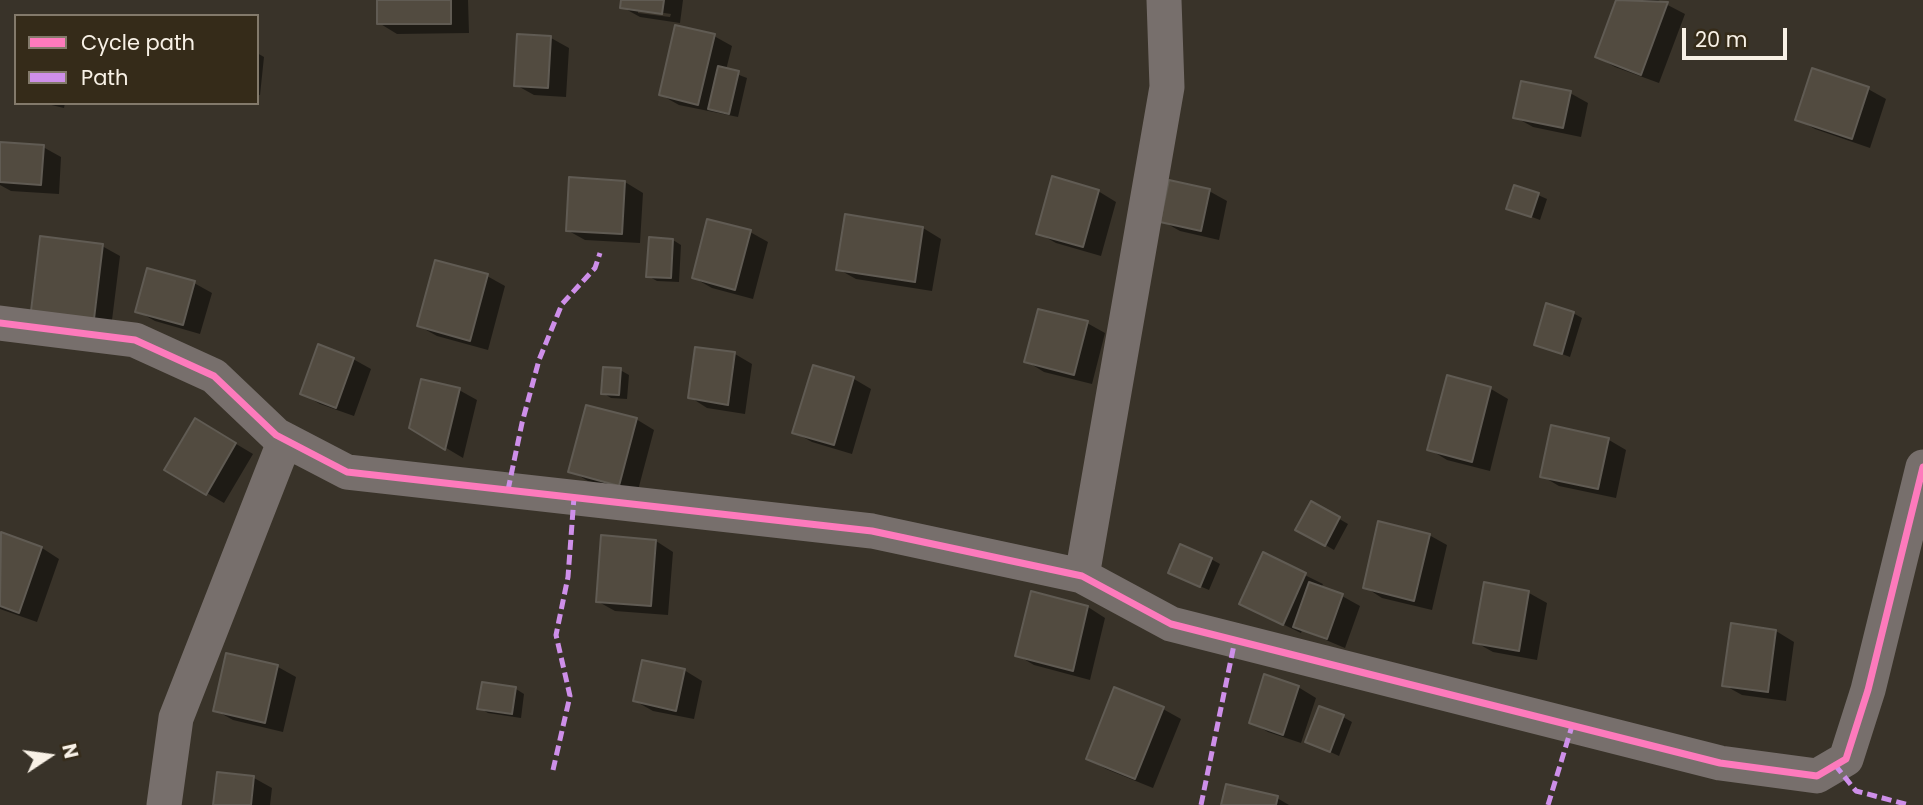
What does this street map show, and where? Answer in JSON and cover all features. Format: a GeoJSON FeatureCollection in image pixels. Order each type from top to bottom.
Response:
{"type":"FeatureCollection","features":[{"type":"Feature","properties":{"kind":"street"},"geometry":{"type":"LineString","coordinates":[[1082,576],[1167,87],[1164,0]]}},
{"type":"Feature","properties":{"kind":"street"},"geometry":{"type":"LineString","coordinates":[[0,323],[135,340],[214,376],[276,435],[346,472],[872,531],[1082,576],[1171,624],[1720,763],[1817,776],[1846,759],[1868,690],[1923,467]]}},
{"type":"Feature","properties":{"kind":"street"},"geometry":{"type":"LineString","coordinates":[[164,805],[176,718],[285,440]]}},
{"type":"Feature","properties":{"kind":"building"},"geometry":{"type":"Polygon","coordinates":[[[377,0],[451,0],[451,24],[377,24],[377,0]]]}},
{"type":"Feature","properties":{"kind":"building"},"geometry":{"type":"Polygon","coordinates":[[[621,0],[664,0],[662,14],[620,8],[621,0]]]}},
{"type":"Feature","properties":{"kind":"building"},"geometry":{"type":"Polygon","coordinates":[[[1616,0],[1668,2],[1641,75],[1595,57],[1616,0]]]}},
{"type":"Feature","properties":{"kind":"building"},"geometry":{"type":"Polygon","coordinates":[[[675,25],[715,34],[698,105],[659,95],[675,25]]]}},
{"type":"Feature","properties":{"kind":"building"},"geometry":{"type":"Polygon","coordinates":[[[517,34],[551,36],[548,88],[514,86],[517,34]]]}},
{"type":"Feature","properties":{"kind":"building"},"geometry":{"type":"Polygon","coordinates":[[[718,66],[739,71],[729,114],[708,109],[718,66]]]}},
{"type":"Feature","properties":{"kind":"building"},"geometry":{"type":"Polygon","coordinates":[[[1812,68],[1869,87],[1852,139],[1795,120],[1812,68]]]}},
{"type":"Feature","properties":{"kind":"building"},"geometry":{"type":"Polygon","coordinates":[[[1521,81],[1571,91],[1563,128],[1513,118],[1521,81]]]}},
{"type":"Feature","properties":{"kind":"building"},"geometry":{"type":"Polygon","coordinates":[[[0,142],[44,145],[41,185],[0,182],[0,142]]]}},
{"type":"Feature","properties":{"kind":"building"},"geometry":{"type":"Polygon","coordinates":[[[1052,176],[1099,190],[1083,247],[1036,234],[1052,176]]]}},
{"type":"Feature","properties":{"kind":"building"},"geometry":{"type":"Polygon","coordinates":[[[569,177],[625,181],[622,234],[566,231],[569,177]]]}},
{"type":"Feature","properties":{"kind":"building"},"geometry":{"type":"Polygon","coordinates":[[[1169,180],[1210,189],[1201,231],[1160,222],[1169,180]]]}},
{"type":"Feature","properties":{"kind":"building"},"geometry":{"type":"Polygon","coordinates":[[[1514,185],[1539,193],[1531,217],[1506,209],[1514,185]]]}},
{"type":"Feature","properties":{"kind":"building"},"geometry":{"type":"Polygon","coordinates":[[[845,214],[923,227],[915,282],[836,270],[845,214]]]}},
{"type":"Feature","properties":{"kind":"building"},"geometry":{"type":"Polygon","coordinates":[[[707,219],[751,230],[735,290],[692,278],[707,219]]]}},
{"type":"Feature","properties":{"kind":"building"},"geometry":{"type":"Polygon","coordinates":[[[40,236],[103,244],[94,319],[31,311],[40,236]]]}},
{"type":"Feature","properties":{"kind":"building"},"geometry":{"type":"Polygon","coordinates":[[[649,237],[673,239],[671,278],[646,277],[649,237]]]}},
{"type":"Feature","properties":{"kind":"building"},"geometry":{"type":"Polygon","coordinates":[[[435,260],[488,274],[470,341],[417,326],[435,260]]]}},
{"type":"Feature","properties":{"kind":"building"},"geometry":{"type":"Polygon","coordinates":[[[147,268],[195,281],[183,325],[135,312],[147,268]]]}},
{"type":"Feature","properties":{"kind":"building"},"geometry":{"type":"Polygon","coordinates":[[[1546,303],[1574,312],[1562,354],[1534,345],[1546,303]]]}},
{"type":"Feature","properties":{"kind":"building"},"geometry":{"type":"Polygon","coordinates":[[[1038,309],[1088,321],[1074,375],[1024,362],[1038,309]]]}},
{"type":"Feature","properties":{"kind":"building"},"geometry":{"type":"Polygon","coordinates":[[[318,344],[354,358],[336,408],[300,394],[318,344]]]}},
{"type":"Feature","properties":{"kind":"building"},"geometry":{"type":"Polygon","coordinates":[[[695,347],[735,352],[728,405],[688,398],[695,347]]]}},
{"type":"Feature","properties":{"kind":"building"},"geometry":{"type":"Polygon","coordinates":[[[813,365],[854,377],[834,445],[792,433],[813,365]]]}},
{"type":"Feature","properties":{"kind":"building"},"geometry":{"type":"Polygon","coordinates":[[[603,367],[621,368],[619,395],[601,394],[603,367]]]}},
{"type":"Feature","properties":{"kind":"building"},"geometry":{"type":"Polygon","coordinates":[[[1447,375],[1491,387],[1472,462],[1427,450],[1447,375]]]}},
{"type":"Feature","properties":{"kind":"building"},"geometry":{"type":"Polygon","coordinates":[[[421,379],[460,388],[445,450],[409,428],[421,379]]]}},
{"type":"Feature","properties":{"kind":"building"},"geometry":{"type":"Polygon","coordinates":[[[586,405],[637,418],[619,486],[568,472],[586,405]]]}},
{"type":"Feature","properties":{"kind":"building"},"geometry":{"type":"Polygon","coordinates":[[[195,418],[236,443],[206,495],[164,470],[195,418]]]}},
{"type":"Feature","properties":{"kind":"building"},"geometry":{"type":"Polygon","coordinates":[[[1551,425],[1609,438],[1598,489],[1540,477],[1551,425]]]}},
{"type":"Feature","properties":{"kind":"building"},"geometry":{"type":"Polygon","coordinates":[[[1311,501],[1340,517],[1325,546],[1295,530],[1311,501]]]}},
{"type":"Feature","properties":{"kind":"building"},"geometry":{"type":"Polygon","coordinates":[[[1378,521],[1430,534],[1414,601],[1363,588],[1378,521]]]}},
{"type":"Feature","properties":{"kind":"building"},"geometry":{"type":"Polygon","coordinates":[[[1,532],[42,547],[19,613],[0,606],[1,532]]]}},
{"type":"Feature","properties":{"kind":"building"},"geometry":{"type":"Polygon","coordinates":[[[601,535],[656,540],[651,606],[596,602],[601,535]]]}},
{"type":"Feature","properties":{"kind":"building"},"geometry":{"type":"Polygon","coordinates":[[[1180,544],[1212,558],[1200,587],[1168,573],[1180,544]]]}},
{"type":"Feature","properties":{"kind":"building"},"geometry":{"type":"Polygon","coordinates":[[[1263,552],[1306,573],[1283,625],[1239,604],[1263,552]]]}},
{"type":"Feature","properties":{"kind":"building"},"geometry":{"type":"Polygon","coordinates":[[[1309,582],[1343,594],[1327,639],[1293,627],[1309,582]]]}},
{"type":"Feature","properties":{"kind":"building"},"geometry":{"type":"Polygon","coordinates":[[[1484,582],[1529,591],[1519,651],[1473,643],[1484,582]]]}},
{"type":"Feature","properties":{"kind":"building"},"geometry":{"type":"Polygon","coordinates":[[[1031,591],[1088,606],[1073,671],[1015,656],[1031,591]]]}},
{"type":"Feature","properties":{"kind":"building"},"geometry":{"type":"Polygon","coordinates":[[[1731,623],[1776,630],[1768,692],[1722,686],[1731,623]]]}},
{"type":"Feature","properties":{"kind":"building"},"geometry":{"type":"Polygon","coordinates":[[[226,653],[278,665],[265,723],[213,711],[226,653]]]}},
{"type":"Feature","properties":{"kind":"building"},"geometry":{"type":"Polygon","coordinates":[[[642,660],[685,669],[676,711],[633,701],[642,660]]]}},
{"type":"Feature","properties":{"kind":"building"},"geometry":{"type":"Polygon","coordinates":[[[1264,674],[1299,686],[1283,735],[1249,723],[1264,674]]]}},
{"type":"Feature","properties":{"kind":"building"},"geometry":{"type":"Polygon","coordinates":[[[482,682],[516,687],[512,714],[477,709],[482,682]]]}},
{"type":"Feature","properties":{"kind":"building"},"geometry":{"type":"Polygon","coordinates":[[[1114,687],[1164,707],[1135,779],[1086,759],[1114,687]]]}},
{"type":"Feature","properties":{"kind":"building"},"geometry":{"type":"Polygon","coordinates":[[[1319,706],[1344,715],[1330,752],[1305,742],[1319,706]]]}},
{"type":"Feature","properties":{"kind":"building"},"geometry":{"type":"Polygon","coordinates":[[[217,772],[254,776],[251,805],[213,805],[217,772]]]}},
{"type":"Feature","properties":{"kind":"building"},"geometry":{"type":"Polygon","coordinates":[[[1226,784],[1278,796],[1276,805],[1221,805],[1226,784]]]}},
{"type":"Feature","properties":{"kind":"marked path"},"geometry":{"type":"LineString","coordinates":[[508,490],[539,360],[562,304],[595,268],[600,253]]}},
{"type":"Feature","properties":{"kind":"marked path"},"geometry":{"type":"LineString","coordinates":[[553,770],[570,696],[556,635],[568,577],[574,497]]}},
{"type":"Feature","properties":{"kind":"marked path"},"geometry":{"type":"LineString","coordinates":[[1201,805],[1235,640]]}},
{"type":"Feature","properties":{"kind":"marked path"},"geometry":{"type":"LineString","coordinates":[[1548,805],[1572,726]]}},
{"type":"Feature","properties":{"kind":"marked path"},"geometry":{"type":"LineString","coordinates":[[1835,765],[1856,791],[1909,805]]}},
{"type":"Feature","properties":{"kind":"cycle path"},"geometry":{"type":"LineString","coordinates":[[0,323],[135,340],[214,376],[276,435],[347,472],[872,531],[1082,576],[1171,624],[1720,763],[1817,776],[1846,759],[1868,690],[1923,467]]}}]}
